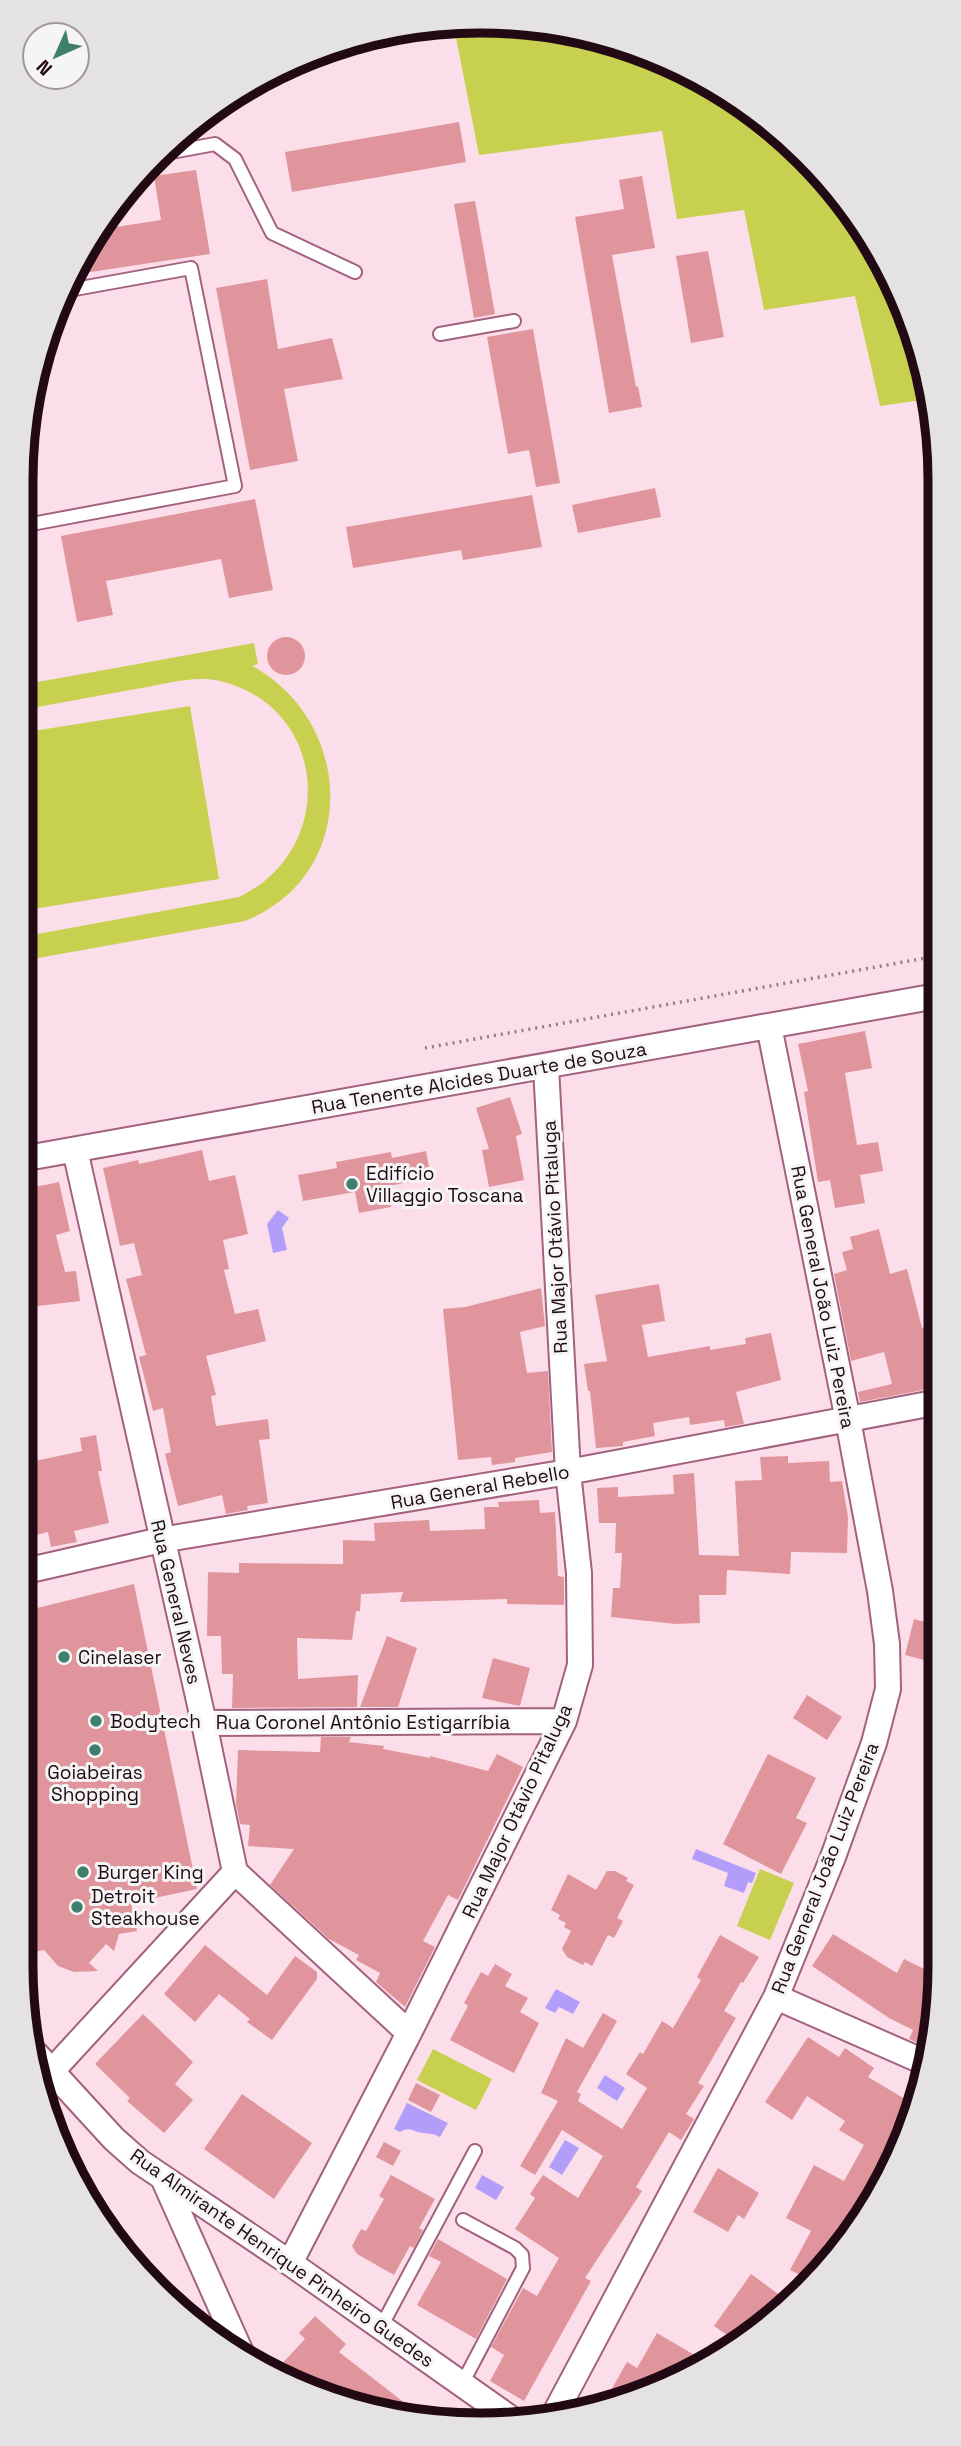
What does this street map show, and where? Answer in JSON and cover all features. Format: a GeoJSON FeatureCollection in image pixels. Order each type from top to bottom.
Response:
{"type":"FeatureCollection","features":[{"type":"Feature","properties":{"kind":"street","name":"Rua Tenente Alcides Duarte de Souza"},"geometry":{"type":"LineString","coordinates":[[33,1157],[928,998]]}},
{"type":"Feature","properties":{"kind":"street","name":"Rua General João Luiz Pereira"},"geometry":{"type":"LineString","coordinates":[[559,2406],[776,1997],[833,1857],[874,1743],[888,1689],[887,1644],[880,1591],[769,1026]]}},
{"type":"Feature","properties":{"kind":"street","name":"Rua Major Otávio Pitaluga"},"geometry":{"type":"LineString","coordinates":[[290,2263],[409,2033],[564,1721],[580,1665],[579,1573],[568,1472],[546,1067]]}},
{"type":"Feature","properties":{"kind":"street","name":"Rua General Neves"},"geometry":{"type":"LineString","coordinates":[[75,1150],[204,1723],[234,1872]]}},
{"type":"Feature","properties":{"kind":"street","name":"Rua General Rebello"},"geometry":{"type":"LineString","coordinates":[[33,1569],[161,1540],[568,1472],[928,1404]]}},
{"type":"Feature","properties":{"kind":"street","name":"Rua Coronel Antônio Estigarríbia"},"geometry":{"type":"LineString","coordinates":[[204,1723],[564,1721]]}},
{"type":"Feature","properties":{"kind":"street"},"geometry":{"type":"LineString","coordinates":[[44,2063],[234,1872],[409,2033]]}},
{"type":"Feature","properties":{"kind":"street"},"geometry":{"type":"LineString","coordinates":[[776,1997],[918,2059]]}},
{"type":"Feature","properties":{"kind":"street","name":"Rua Almirante Henrique Pinheiro Guedes"},"geometry":{"type":"LineString","coordinates":[[44,2063],[114,2139],[140,2162],[381,2326],[462,2384],[496,2412]]}},
{"type":"Feature","properties":{"kind":"street"},"geometry":{"type":"LineString","coordinates":[[164,2179],[235,2339]]}},
{"type":"Feature","properties":{"kind":"lane"},"geometry":{"type":"LineString","coordinates":[[179,151],[215,144],[235,159],[272,233],[355,272]]}},
{"type":"Feature","properties":{"kind":"lane"},"geometry":{"type":"LineString","coordinates":[[33,524],[235,486],[191,268],[76,289]]}},
{"type":"Feature","properties":{"kind":"lane"},"geometry":{"type":"LineString","coordinates":[[440,334],[514,321]]}},
{"type":"Feature","properties":{"kind":"lane"},"geometry":{"type":"LineString","coordinates":[[381,2326],[475,2151]]}},
{"type":"Feature","properties":{"kind":"lane"},"geometry":{"type":"LineString","coordinates":[[462,2384],[523,2268],[522,2255],[515,2248],[463,2220]]}},
{"type":"Feature","properties":{"kind":"path"},"geometry":{"type":"LineString","coordinates":[[425,1048],[928,959]]}},
{"type":"Feature","properties":{"kind":"green space"},"geometry":{"type":"Polygon","coordinates":[[[455,34],[510,34],[596,48],[652,67],[704,93],[753,126],[797,164],[852,232],[894,309],[913,365],[920,400],[880,406],[855,296],[764,310],[744,210],[677,219],[662,131],[479,155],[455,34]]]}},
{"type":"Feature","properties":{"kind":"green space"},"geometry":{"type":"Polygon","coordinates":[[[254,643],[258,664],[252,666],[286,691],[311,723],[325,759],[330,797],[325,835],[309,870],[283,899],[245,921],[33,959],[33,935],[239,897],[271,875],[293,847],[305,815],[308,781],[300,748],[283,719],[256,696],[220,681],[180,681],[33,708],[33,683],[254,643]]]}},
{"type":"Feature","properties":{"kind":"green space"},"geometry":{"type":"Polygon","coordinates":[[[190,706],[219,879],[33,909],[33,731],[190,706]]]}},
{"type":"Feature","properties":{"kind":"green space"},"geometry":{"type":"Polygon","coordinates":[[[760,1869],[794,1883],[770,1940],[737,1926],[760,1869]]]}},
{"type":"Feature","properties":{"kind":"green space"},"geometry":{"type":"Polygon","coordinates":[[[433,2049],[492,2079],[476,2110],[417,2080],[433,2049]]]}},
{"type":"Feature","properties":{"kind":"shaded area"},"geometry":{"type":"Polygon","coordinates":[[[278,1210],[289,1218],[282,1228],[287,1250],[273,1253],[267,1224],[278,1210]]]}},
{"type":"Feature","properties":{"kind":"shaded area"},"geometry":{"type":"Polygon","coordinates":[[[696,1849],[756,1873],[752,1883],[748,1882],[744,1893],[724,1886],[728,1873],[692,1859],[696,1849]]]}},
{"type":"Feature","properties":{"kind":"shaded area"},"geometry":{"type":"Polygon","coordinates":[[[556,1989],[580,2002],[573,2014],[559,2007],[555,2013],[545,2008],[556,1989]]]}},
{"type":"Feature","properties":{"kind":"shaded area"},"geometry":{"type":"Polygon","coordinates":[[[605,2075],[625,2088],[617,2101],[597,2088],[605,2075]]]}},
{"type":"Feature","properties":{"kind":"shaded area"},"geometry":{"type":"Polygon","coordinates":[[[407,2103],[448,2123],[440,2137],[409,2129],[400,2132],[394,2129],[407,2103]]]}},
{"type":"Feature","properties":{"kind":"shaded area"},"geometry":{"type":"Polygon","coordinates":[[[565,2140],[579,2148],[562,2175],[549,2167],[565,2140]]]}},
{"type":"Feature","properties":{"kind":"shaded area"},"geometry":{"type":"Polygon","coordinates":[[[482,2175],[504,2187],[496,2200],[475,2188],[482,2175]]]}},
{"type":"Feature","properties":{"kind":"building"},"geometry":{"type":"Polygon","coordinates":[[[459,122],[466,162],[292,192],[285,152],[459,122]]]}},
{"type":"Feature","properties":{"kind":"building"},"geometry":{"type":"Polygon","coordinates":[[[196,170],[210,254],[84,273],[112,228],[161,220],[154,176],[196,170]]]}},
{"type":"Feature","properties":{"kind":"building"},"geometry":{"type":"Polygon","coordinates":[[[642,176],[655,248],[612,255],[642,407],[609,413],[575,217],[624,209],[619,180],[642,176]]]}},
{"type":"Feature","properties":{"kind":"building"},"geometry":{"type":"Polygon","coordinates":[[[475,201],[495,314],[474,318],[454,204],[475,201]]]}},
{"type":"Feature","properties":{"kind":"building"},"geometry":{"type":"Polygon","coordinates":[[[708,251],[724,337],[691,343],[676,256],[708,251]]]}},
{"type":"Feature","properties":{"kind":"building"},"geometry":{"type":"Polygon","coordinates":[[[267,279],[278,349],[332,338],[343,379],[284,389],[298,461],[250,470],[216,288],[267,279]]]}},
{"type":"Feature","properties":{"kind":"building"},"geometry":{"type":"Polygon","coordinates":[[[533,329],[560,483],[536,487],[529,450],[508,454],[487,337],[533,329]]]}},
{"type":"Feature","properties":{"kind":"building"},"geometry":{"type":"Polygon","coordinates":[[[655,488],[661,517],[578,533],[572,505],[655,488]]]}},
{"type":"Feature","properties":{"kind":"building"},"geometry":{"type":"Polygon","coordinates":[[[532,495],[542,547],[463,560],[461,550],[353,568],[346,527],[532,495]]]}},
{"type":"Feature","properties":{"kind":"building"},"geometry":{"type":"Polygon","coordinates":[[[255,499],[273,590],[229,598],[221,559],[106,581],[113,615],[77,622],[61,536],[255,499]]]}},
{"type":"Feature","properties":{"kind":"building"},"geometry":{"type":"Polygon","coordinates":[[[286,637],[299,643],[305,656],[299,669],[286,675],[273,669],[267,656],[273,643],[286,637]]]}},
{"type":"Feature","properties":{"kind":"building"},"geometry":{"type":"Polygon","coordinates":[[[865,1031],[872,1068],[845,1073],[857,1145],[878,1142],[883,1171],[860,1175],[865,1203],[835,1208],[830,1180],[818,1182],[804,1092],[808,1091],[798,1044],[865,1031]]]}},
{"type":"Feature","properties":{"kind":"building"},"geometry":{"type":"Polygon","coordinates":[[[510,1097],[522,1134],[516,1136],[524,1180],[489,1187],[482,1150],[489,1149],[476,1108],[510,1097]]]}},
{"type":"Feature","properties":{"kind":"building"},"geometry":{"type":"Polygon","coordinates":[[[202,1150],[209,1181],[235,1175],[248,1234],[223,1240],[229,1269],[224,1270],[235,1314],[258,1309],[266,1341],[206,1356],[216,1395],[211,1396],[216,1426],[268,1419],[270,1439],[259,1440],[268,1503],[247,1506],[248,1510],[226,1514],[222,1495],[178,1506],[165,1454],[171,1452],[163,1408],[153,1411],[139,1357],[146,1355],[126,1279],[142,1275],[134,1243],[120,1246],[103,1168],[138,1160],[139,1164],[202,1150]]]}},
{"type":"Feature","properties":{"kind":"building","name":"Edifício Villaggio Toscana"},"geometry":{"type":"Polygon","coordinates":[[[426,1151],[431,1178],[388,1186],[391,1207],[359,1213],[355,1192],[303,1201],[298,1175],[337,1168],[336,1162],[391,1152],[392,1158],[426,1151]]]}},
{"type":"Feature","properties":{"kind":"building"},"geometry":{"type":"Polygon","coordinates":[[[59,1182],[70,1231],[56,1235],[65,1272],[76,1271],[80,1301],[33,1307],[33,1187],[59,1182]]]}},
{"type":"Feature","properties":{"kind":"building"},"geometry":{"type":"Polygon","coordinates":[[[879,1229],[890,1274],[907,1269],[922,1328],[928,1326],[928,1389],[860,1402],[858,1392],[892,1384],[884,1352],[851,1361],[834,1274],[847,1270],[842,1252],[853,1249],[850,1237],[879,1229]]]}},
{"type":"Feature","properties":{"kind":"building"},"geometry":{"type":"Polygon","coordinates":[[[659,1284],[665,1321],[642,1325],[648,1357],[710,1346],[710,1350],[746,1344],[745,1338],[771,1333],[781,1380],[736,1392],[744,1424],[725,1427],[724,1420],[690,1425],[689,1417],[653,1423],[655,1436],[623,1442],[623,1446],[596,1448],[590,1391],[584,1364],[607,1361],[595,1295],[659,1284]]]}},
{"type":"Feature","properties":{"kind":"building"},"geometry":{"type":"Polygon","coordinates":[[[541,1288],[545,1326],[520,1332],[527,1373],[548,1371],[552,1452],[492,1465],[491,1457],[458,1460],[443,1309],[465,1307],[541,1288]]]}},
{"type":"Feature","properties":{"kind":"building"},"geometry":{"type":"Polygon","coordinates":[[[96,1435],[102,1471],[98,1471],[109,1523],[74,1531],[77,1542],[51,1547],[48,1532],[33,1536],[33,1461],[82,1451],[80,1438],[96,1435]]]}},
{"type":"Feature","properties":{"kind":"building"},"geometry":{"type":"Polygon","coordinates":[[[788,1456],[788,1463],[829,1461],[830,1482],[842,1481],[848,1517],[847,1553],[791,1552],[790,1574],[727,1570],[726,1595],[699,1595],[700,1623],[676,1624],[611,1617],[613,1588],[620,1588],[622,1553],[615,1553],[616,1523],[599,1523],[597,1488],[618,1487],[618,1497],[674,1494],[673,1475],[694,1473],[699,1555],[739,1556],[735,1481],[762,1480],[760,1457],[788,1456]]]}},
{"type":"Feature","properties":{"kind":"building"},"geometry":{"type":"Polygon","coordinates":[[[539,1500],[540,1513],[555,1512],[558,1576],[564,1577],[564,1605],[507,1604],[507,1599],[400,1602],[403,1592],[361,1594],[360,1611],[356,1611],[352,1640],[297,1638],[298,1679],[358,1675],[357,1707],[232,1708],[233,1674],[222,1674],[221,1636],[207,1636],[208,1572],[239,1573],[239,1563],[343,1564],[343,1540],[375,1541],[374,1523],[429,1520],[430,1531],[485,1529],[484,1507],[499,1507],[498,1502],[539,1500]]]}},
{"type":"Feature","properties":{"kind":"building","name":"Goiabeiras Shopping"},"geometry":{"type":"Polygon","coordinates":[[[134,1584],[197,1889],[131,1903],[137,1931],[119,1934],[114,1951],[106,1944],[89,1963],[98,1971],[74,1972],[58,1966],[44,1950],[33,1952],[33,1609],[134,1584]]]}},
{"type":"Feature","properties":{"kind":"building"},"geometry":{"type":"Polygon","coordinates":[[[914,1619],[928,1622],[928,1661],[905,1655],[914,1619]]]}},
{"type":"Feature","properties":{"kind":"building"},"geometry":{"type":"Polygon","coordinates":[[[387,1636],[417,1648],[398,1707],[360,1707],[387,1636]]]}},
{"type":"Feature","properties":{"kind":"building"},"geometry":{"type":"Polygon","coordinates":[[[493,1658],[530,1668],[520,1706],[482,1698],[493,1658]]]}},
{"type":"Feature","properties":{"kind":"building"},"geometry":{"type":"Polygon","coordinates":[[[807,1695],[842,1717],[827,1740],[793,1718],[807,1695]]]}},
{"type":"Feature","properties":{"kind":"building"},"geometry":{"type":"Polygon","coordinates":[[[321,1737],[351,1737],[349,1742],[384,1746],[383,1749],[430,1756],[488,1771],[497,1754],[523,1767],[458,1900],[448,1895],[423,1941],[435,1947],[405,2007],[376,1982],[380,1973],[356,1960],[359,1955],[329,1939],[270,1885],[294,1849],[248,1846],[250,1825],[240,1824],[236,1804],[238,1750],[320,1752],[321,1737]]]}},
{"type":"Feature","properties":{"kind":"building"},"geometry":{"type":"Polygon","coordinates":[[[768,1754],[816,1778],[796,1818],[807,1823],[781,1874],[723,1844],[768,1754]]]}},
{"type":"Feature","properties":{"kind":"building"},"geometry":{"type":"Polygon","coordinates":[[[607,1871],[615,1871],[634,1885],[617,1918],[623,1921],[614,1938],[608,1935],[592,1966],[585,1962],[583,1965],[567,1957],[562,1949],[571,1931],[564,1927],[566,1923],[558,1919],[560,1915],[551,1910],[568,1874],[596,1890],[607,1871]]]}},
{"type":"Feature","properties":{"kind":"building"},"geometry":{"type":"Polygon","coordinates":[[[833,1934],[897,1973],[904,1959],[928,1971],[921,2044],[909,2039],[913,2030],[889,2018],[812,1966],[833,1934]]]}},
{"type":"Feature","properties":{"kind":"building"},"geometry":{"type":"Polygon","coordinates":[[[720,1935],[759,1957],[724,2011],[736,2018],[698,2083],[704,2086],[686,2114],[694,2119],[681,2140],[669,2132],[636,2187],[642,2191],[585,2278],[591,2281],[524,2401],[490,2381],[504,2355],[491,2347],[523,2288],[537,2296],[559,2258],[515,2229],[535,2198],[530,2194],[543,2175],[578,2198],[603,2156],[562,2130],[535,2175],[520,2166],[558,2101],[541,2093],[566,2038],[583,2048],[603,2013],[617,2021],[577,2092],[581,2094],[578,2101],[622,2129],[647,2088],[626,2074],[640,2052],[643,2054],[662,2021],[673,2028],[701,1980],[697,1977],[720,1935]]]}},
{"type":"Feature","properties":{"kind":"building"},"geometry":{"type":"Polygon","coordinates":[[[205,1945],[267,1995],[295,1956],[317,1972],[317,1979],[272,2040],[247,2022],[250,2019],[219,1994],[195,2022],[164,1994],[205,1945]]]}},
{"type":"Feature","properties":{"kind":"building"},"geometry":{"type":"Polygon","coordinates":[[[495,1964],[512,1974],[505,1986],[528,1998],[520,2012],[539,2023],[514,2073],[450,2040],[468,2006],[464,2003],[481,1972],[488,1976],[495,1964]]]}},
{"type":"Feature","properties":{"kind":"building"},"geometry":{"type":"Polygon","coordinates":[[[143,2014],[193,2062],[175,2084],[193,2100],[164,2133],[127,2101],[130,2098],[95,2064],[143,2014]]]}},
{"type":"Feature","properties":{"kind":"building"},"geometry":{"type":"Polygon","coordinates":[[[808,2037],[839,2057],[845,2048],[874,2068],[868,2077],[907,2100],[894,2137],[868,2189],[835,2238],[803,2276],[790,2270],[811,2231],[786,2218],[814,2165],[844,2181],[864,2145],[839,2130],[845,2121],[807,2096],[792,2120],[765,2102],[808,2037]]]}},
{"type":"Feature","properties":{"kind":"building"},"geometry":{"type":"Polygon","coordinates":[[[416,2083],[440,2095],[431,2112],[408,2100],[416,2083]]]}},
{"type":"Feature","properties":{"kind":"building"},"geometry":{"type":"Polygon","coordinates":[[[242,2094],[312,2143],[274,2199],[204,2149],[242,2094]]]}},
{"type":"Feature","properties":{"kind":"building"},"geometry":{"type":"Polygon","coordinates":[[[384,2142],[401,2151],[393,2166],[376,2157],[384,2142]]]}},
{"type":"Feature","properties":{"kind":"building"},"geometry":{"type":"Polygon","coordinates":[[[718,2168],[759,2193],[744,2219],[738,2215],[728,2232],[693,2212],[718,2168]]]}},
{"type":"Feature","properties":{"kind":"building"},"geometry":{"type":"Polygon","coordinates":[[[391,2175],[435,2199],[419,2228],[423,2230],[414,2248],[410,2246],[394,2275],[357,2254],[352,2246],[361,2229],[366,2231],[384,2199],[379,2196],[391,2175]]]}},
{"type":"Feature","properties":{"kind":"building"},"geometry":{"type":"Polygon","coordinates":[[[438,2239],[507,2279],[476,2339],[417,2305],[441,2262],[429,2256],[438,2239]]]}},
{"type":"Feature","properties":{"kind":"building"},"geometry":{"type":"Polygon","coordinates":[[[751,2274],[781,2296],[729,2337],[714,2326],[751,2274]]]}},
{"type":"Feature","properties":{"kind":"building"},"geometry":{"type":"Polygon","coordinates":[[[315,2316],[346,2344],[339,2352],[410,2407],[365,2398],[309,2379],[280,2365],[305,2339],[299,2333],[315,2316]]]}},
{"type":"Feature","properties":{"kind":"building"},"geometry":{"type":"Polygon","coordinates":[[[657,2333],[697,2357],[652,2379],[609,2394],[627,2362],[637,2368],[657,2333]]]}},
{"type":"Feature","properties":{"kind":"place","name":"Edifício Villaggio Toscana"},"geometry":{"type":"Point","coordinates":[352,1184]}},
{"type":"Feature","properties":{"kind":"place","name":"Cinelaser"},"geometry":{"type":"Point","coordinates":[64,1657]}},
{"type":"Feature","properties":{"kind":"place","name":"Bodytech"},"geometry":{"type":"Point","coordinates":[96,1721]}},
{"type":"Feature","properties":{"kind":"place","name":"Goiabeiras Shopping"},"geometry":{"type":"Point","coordinates":[95,1750]}},
{"type":"Feature","properties":{"kind":"place","name":"Burger King"},"geometry":{"type":"Point","coordinates":[83,1872]}},
{"type":"Feature","properties":{"kind":"place","name":"Detroit Steakhouse"},"geometry":{"type":"Point","coordinates":[77,1907]}}]}
